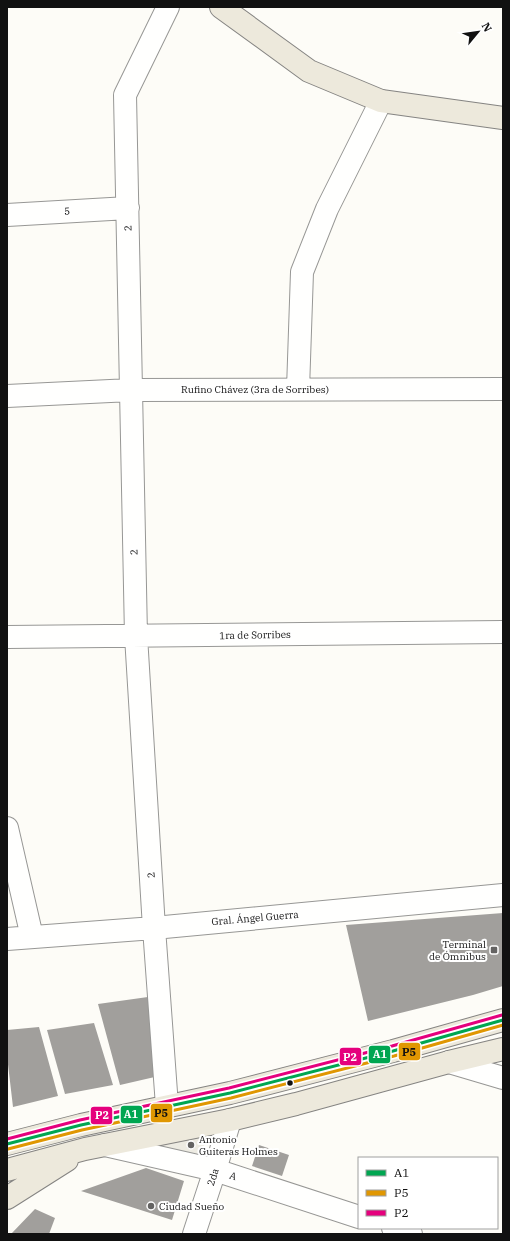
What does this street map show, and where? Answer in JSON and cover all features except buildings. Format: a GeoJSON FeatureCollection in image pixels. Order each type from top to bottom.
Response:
{"type":"FeatureCollection","features":[{"type":"Feature","properties":{"kind":"main road"},"geometry":{"type":"LineString","coordinates":[[221,7],[309,71],[381,101],[503,118]]}},
{"type":"Feature","properties":{"kind":"main road"},"geometry":{"type":"LineString","coordinates":[[7,1144],[81,1125],[230,1092],[393,1051],[503,1020]]}},
{"type":"Feature","properties":{"kind":"main road"},"geometry":{"type":"LineString","coordinates":[[7,1170],[95,1147],[230,1120],[296,1104],[503,1049]]}},
{"type":"Feature","properties":{"kind":"main road"},"geometry":{"type":"LineString","coordinates":[[7,1198],[95,1147]]}},
{"type":"Feature","properties":{"kind":"street","name":"2"},"geometry":{"type":"LineString","coordinates":[[167,1106],[154,928],[136,636],[125,95],[168,7]]}},
{"type":"Feature","properties":{"kind":"street"},"geometry":{"type":"LineString","coordinates":[[298,389],[302,272],[327,209],[381,101]]}},
{"type":"Feature","properties":{"kind":"street","name":"5"},"geometry":{"type":"LineString","coordinates":[[7,215],[128,208]]}},
{"type":"Feature","properties":{"kind":"street","name":"Rufino Chávez (3ra de Sorribes)"},"geometry":{"type":"LineString","coordinates":[[7,396],[131,390],[503,389]]}},
{"type":"Feature","properties":{"kind":"street","name":"1ra de Sorribes"},"geometry":{"type":"LineString","coordinates":[[7,637],[503,632]]}},
{"type":"Feature","properties":{"kind":"street"},"geometry":{"type":"LineString","coordinates":[[7,828],[32,937]]}},
{"type":"Feature","properties":{"kind":"street","name":"Gral. Ángel Guerra"},"geometry":{"type":"LineString","coordinates":[[7,939],[154,928],[503,895]]}},
{"type":"Feature","properties":{"kind":"street"},"geometry":{"type":"LineString","coordinates":[[450,1062],[503,1078]]}},
{"type":"Feature","properties":{"kind":"street","name":"2da"},"geometry":{"type":"LineString","coordinates":[[194,1234],[230,1120]]}},
{"type":"Feature","properties":{"kind":"street","name":"A"},"geometry":{"type":"LineString","coordinates":[[95,1147],[215,1170],[358,1217]]}},
{"type":"Feature","properties":{"kind":"street"},"geometry":{"type":"LineString","coordinates":[[396,1229],[411,1234]]}},
{"type":"Feature","properties":{"kind":"shaded area"},"geometry":{"type":"Polygon","coordinates":[[[207,1135],[201,1155],[156,1145],[207,1135]]]}},
{"type":"Feature","properties":{"kind":"transit line","name":"P2"},"geometry":{"type":"LineString","coordinates":[[7,1139],[80,1120],[229,1088],[392,1046],[502,1015]]}},
{"type":"Feature","properties":{"kind":"transit line","name":"A1"},"geometry":{"type":"LineString","coordinates":[[7,1144],[81,1125],[230,1093],[393,1051],[503,1020]]}},
{"type":"Feature","properties":{"kind":"transit line","name":"P5"},"geometry":{"type":"LineString","coordinates":[[8,1149],[82,1130],[231,1098],[394,1056],[503,1025]]}},
{"type":"Feature","properties":{"kind":"place","name":"Terminal de Ómnibus"},"geometry":{"type":"Point","coordinates":[494,950]}},
{"type":"Feature","properties":{"kind":"place","name":"Antonio Guiteras Holmes"},"geometry":{"type":"Point","coordinates":[191,1145]}},
{"type":"Feature","properties":{"kind":"place","name":"Ciudad Sueño"},"geometry":{"type":"Point","coordinates":[151,1206]}}]}
